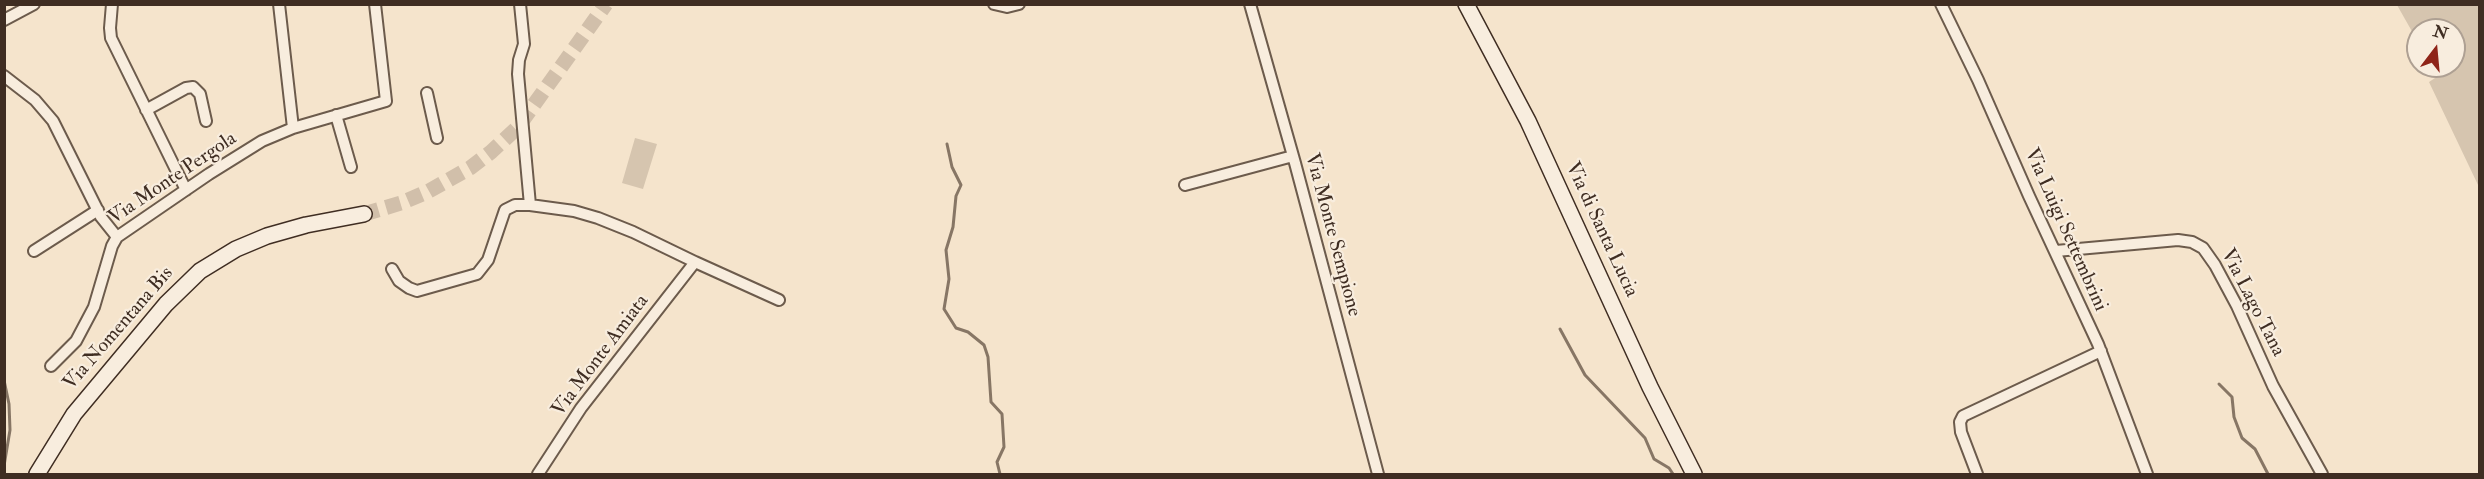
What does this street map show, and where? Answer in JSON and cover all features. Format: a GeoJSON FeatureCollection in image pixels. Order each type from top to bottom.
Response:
{"type":"FeatureCollection","features":[{"type":"Feature","properties":{"kind":"street"},"geometry":{"type":"LineString","coordinates":[[4,20],[34,4]]}},
{"type":"Feature","properties":{"kind":"street"},"geometry":{"type":"LineString","coordinates":[[112,4],[111,38],[186,189]]}},
{"type":"Feature","properties":{"kind":"street"},"geometry":{"type":"LineString","coordinates":[[279,4],[293,128]]}},
{"type":"Feature","properties":{"kind":"street","name":"Via Monte Pergola"},"geometry":{"type":"LineString","coordinates":[[51,366],[76,341],[94,307],[110,252],[117,237],[186,189],[257,144],[293,128],[386,100],[375,4]]}},
{"type":"Feature","properties":{"kind":"street"},"geometry":{"type":"LineString","coordinates":[[520,4],[524,44],[518,74],[530,205]]}},
{"type":"Feature","properties":{"kind":"street"},"geometry":{"type":"LineString","coordinates":[[994,4],[1007,7],[1019,4]]}},
{"type":"Feature","properties":{"kind":"street","name":"Via Monte Sempione"},"geometry":{"type":"LineString","coordinates":[[1250,4],[1378,474]]}},
{"type":"Feature","properties":{"kind":"street","name":"Via di Santa Lucia"},"geometry":{"type":"LineString","coordinates":[[1466,4],[1528,121],[1650,387],[1694,474]]}},
{"type":"Feature","properties":{"kind":"street","name":"Via Luigi Settembrini"},"geometry":{"type":"LineString","coordinates":[[1941,4],[2101,351],[2147,474]]}},
{"type":"Feature","properties":{"kind":"street"},"geometry":{"type":"LineString","coordinates":[[4,76],[35,100],[48,114],[105,224],[117,237]]}},
{"type":"Feature","properties":{"kind":"street"},"geometry":{"type":"LineString","coordinates":[[146,110],[193,87],[200,94],[206,121]]}},
{"type":"Feature","properties":{"kind":"street"},"geometry":{"type":"LineString","coordinates":[[426,93],[436,138]]}},
{"type":"Feature","properties":{"kind":"street"},"geometry":{"type":"LineString","coordinates":[[336,115],[351,167]]}},
{"type":"Feature","properties":{"kind":"street"},"geometry":{"type":"LineString","coordinates":[[1185,185],[1293,156]]}},
{"type":"Feature","properties":{"kind":"street"},"geometry":{"type":"LineString","coordinates":[[392,269],[399,281],[417,291],[477,274],[488,260],[505,210],[515,205],[530,205],[574,211],[598,218],[779,300]]}},
{"type":"Feature","properties":{"kind":"street"},"geometry":{"type":"LineString","coordinates":[[34,251],[98,210]]}},
{"type":"Feature","properties":{"kind":"street","name":"Via Nomentana Bis"},"geometry":{"type":"LineString","coordinates":[[37,474],[74,414],[166,304],[200,271],[230,252],[267,236],[306,225],[364,214]]}},
{"type":"Feature","properties":{"kind":"street","name":"Via Lago Tana"},"geometry":{"type":"LineString","coordinates":[[2056,251],[2178,240],[2192,242],[2203,248],[2216,265],[2277,393],[2322,474]]}},
{"type":"Feature","properties":{"kind":"street","name":"Via Monte Amiata"},"geometry":{"type":"LineString","coordinates":[[538,474],[581,408],[695,262]]}},
{"type":"Feature","properties":{"kind":"street"},"geometry":{"type":"LineString","coordinates":[[1977,474],[1961,432],[1960,422],[1963,416],[2101,351]]}},
{"type":"Feature","properties":{"kind":"shaded area"},"geometry":{"type":"Polygon","coordinates":[[[2397,5],[2479,5],[2479,187],[2429,82],[2435,78],[2466,78],[2466,18],[2406,18],[2406,21],[2397,5]]]}},
{"type":"Feature","properties":{"kind":"shaded area"},"geometry":{"type":"Polygon","coordinates":[[[635,138],[657,144],[643,189],[622,183],[635,138]]]}},
{"type":"Feature","properties":{"kind":"waterway"},"geometry":{"type":"LineString","coordinates":[[947,144],[952,167],[961,185],[956,196],[953,227],[946,250],[949,279],[944,309],[956,328],[968,332],[984,345],[988,357],[991,402],[1002,414],[1004,447],[997,462],[1000,474]]}},
{"type":"Feature","properties":{"kind":"waterway"},"geometry":{"type":"LineString","coordinates":[[4,311],[4,322]]}},
{"type":"Feature","properties":{"kind":"waterway"},"geometry":{"type":"LineString","coordinates":[[1560,329],[1585,375],[1645,438],[1654,459],[1669,468],[1673,474]]}},
{"type":"Feature","properties":{"kind":"waterway"},"geometry":{"type":"LineString","coordinates":[[4,380],[9,404],[10,430],[4,466]]}},
{"type":"Feature","properties":{"kind":"waterway"},"geometry":{"type":"LineString","coordinates":[[2219,384],[2232,397],[2234,417],[2242,438],[2255,449],[2268,474]]}},
{"type":"Feature","properties":{"kind":"tunnel"},"geometry":{"type":"LineString","coordinates":[[364,214],[401,203],[427,192],[470,168],[491,152],[518,127],[606,4]]}}]}
